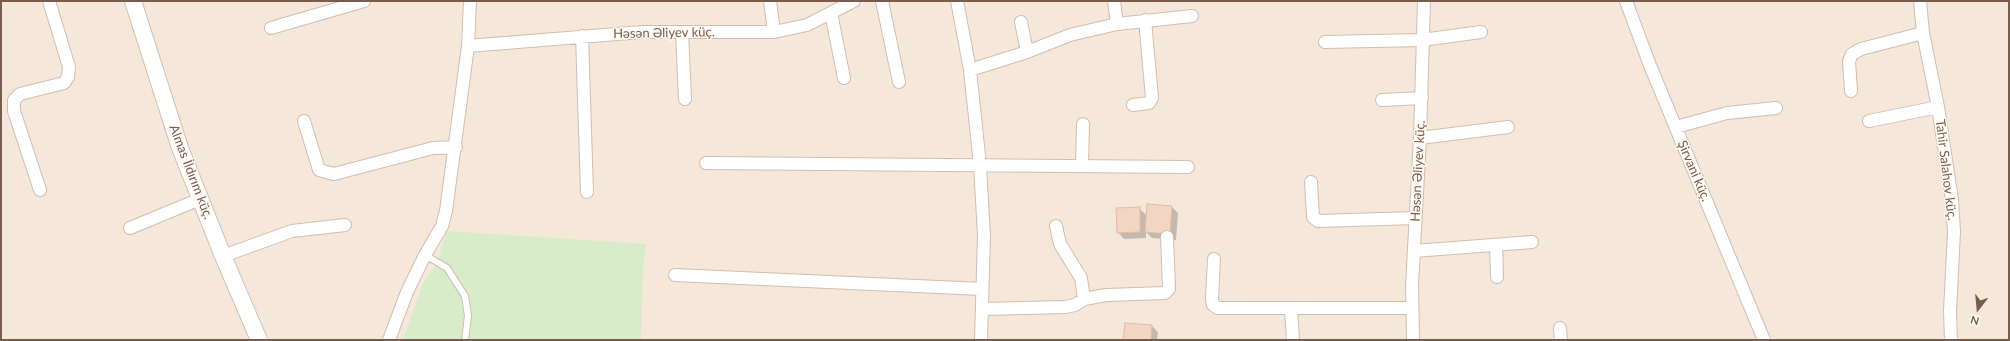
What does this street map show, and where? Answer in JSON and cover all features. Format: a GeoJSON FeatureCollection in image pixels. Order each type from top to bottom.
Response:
{"type":"FeatureCollection","features":[{"type":"Feature","properties":{"kind":"street"},"geometry":{"type":"LineString","coordinates":[[40,190],[14,111],[14,100],[20,94],[64,84],[68,76],[69,67],[49,1]]}},
{"type":"Feature","properties":{"kind":"street","name":"Almas İldırım küç."},"geometry":{"type":"LineString","coordinates":[[133,1],[180,148],[223,256],[259,340]]}},
{"type":"Feature","properties":{"kind":"street"},"geometry":{"type":"LineString","coordinates":[[271,28],[364,1]]}},
{"type":"Feature","properties":{"kind":"street"},"geometry":{"type":"LineString","coordinates":[[389,340],[407,292],[425,255],[442,226],[446,211],[456,147],[468,46],[470,1]]}},
{"type":"Feature","properties":{"kind":"street"},"geometry":{"type":"LineString","coordinates":[[770,1],[774,32]]}},
{"type":"Feature","properties":{"kind":"street","name":"Həsən Əliyev küç."},"geometry":{"type":"LineString","coordinates":[[468,46],[642,32],[774,32],[807,25],[854,1]]}},
{"type":"Feature","properties":{"kind":"street"},"geometry":{"type":"LineString","coordinates":[[882,1],[899,82]]}},
{"type":"Feature","properties":{"kind":"street"},"geometry":{"type":"LineString","coordinates":[[957,1],[970,70],[980,165],[984,230],[981,340]]}},
{"type":"Feature","properties":{"kind":"street"},"geometry":{"type":"LineString","coordinates":[[1114,1],[1118,24]]}},
{"type":"Feature","properties":{"kind":"street","name":"Həsən Əliyev küç."},"geometry":{"type":"LineString","coordinates":[[1413,340],[1412,308],[1415,218],[1422,98],[1424,1]]}},
{"type":"Feature","properties":{"kind":"street","name":"Şirvani küç."},"geometry":{"type":"LineString","coordinates":[[1626,1],[1649,63],[1764,340]]}},
{"type":"Feature","properties":{"kind":"street","name":"Tahir Salahov küç."},"geometry":{"type":"LineString","coordinates":[[1920,1],[1923,33],[1938,107],[1950,186],[1954,232],[1950,311],[1951,340]]}},
{"type":"Feature","properties":{"kind":"street"},"geometry":{"type":"LineString","coordinates":[[832,13],[844,78]]}},
{"type":"Feature","properties":{"kind":"street"},"geometry":{"type":"LineString","coordinates":[[970,70],[1027,52],[1070,35],[1118,24],[1192,16]]}},
{"type":"Feature","properties":{"kind":"street"},"geometry":{"type":"LineString","coordinates":[[1134,105],[1149,103],[1152,98],[1145,20]]}},
{"type":"Feature","properties":{"kind":"street"},"geometry":{"type":"LineString","coordinates":[[1021,22],[1027,52]]}},
{"type":"Feature","properties":{"kind":"street"},"geometry":{"type":"LineString","coordinates":[[682,32],[685,98]]}},
{"type":"Feature","properties":{"kind":"street"},"geometry":{"type":"LineString","coordinates":[[1325,42],[1422,40],[1481,32]]}},
{"type":"Feature","properties":{"kind":"street"},"geometry":{"type":"LineString","coordinates":[[1851,91],[1849,61],[1852,54],[1861,48],[1923,33]]}},
{"type":"Feature","properties":{"kind":"street"},"geometry":{"type":"LineString","coordinates":[[582,36],[587,192]]}},
{"type":"Feature","properties":{"kind":"street"},"geometry":{"type":"LineString","coordinates":[[1382,100],[1422,98]]}},
{"type":"Feature","properties":{"kind":"street"},"geometry":{"type":"LineString","coordinates":[[1869,121],[1938,107]]}},
{"type":"Feature","properties":{"kind":"street"},"geometry":{"type":"LineString","coordinates":[[1676,127],[1727,114],[1776,108]]}},
{"type":"Feature","properties":{"kind":"street"},"geometry":{"type":"LineString","coordinates":[[304,121],[319,170],[334,174],[433,148],[456,147]]}},
{"type":"Feature","properties":{"kind":"street"},"geometry":{"type":"LineString","coordinates":[[1082,166],[1083,124]]}},
{"type":"Feature","properties":{"kind":"street"},"geometry":{"type":"LineString","coordinates":[[1420,138],[1508,127]]}},
{"type":"Feature","properties":{"kind":"street"},"geometry":{"type":"LineString","coordinates":[[706,163],[1188,167]]}},
{"type":"Feature","properties":{"kind":"street"},"geometry":{"type":"LineString","coordinates":[[1311,182],[1313,217],[1318,221],[1415,218]]}},
{"type":"Feature","properties":{"kind":"street"},"geometry":{"type":"LineString","coordinates":[[130,228],[200,199]]}},
{"type":"Feature","properties":{"kind":"street"},"geometry":{"type":"LineString","coordinates":[[223,256],[292,232],[345,225]]}},
{"type":"Feature","properties":{"kind":"street"},"geometry":{"type":"LineString","coordinates":[[1056,226],[1060,244],[1081,278],[1084,299]]}},
{"type":"Feature","properties":{"kind":"street"},"geometry":{"type":"LineString","coordinates":[[982,309],[1065,307],[1075,305],[1084,299],[1118,293],[1165,293],[1169,289],[1167,237]]}},
{"type":"Feature","properties":{"kind":"street"},"geometry":{"type":"LineString","coordinates":[[1414,251],[1532,242]]}},
{"type":"Feature","properties":{"kind":"street"},"geometry":{"type":"LineString","coordinates":[[1496,245],[1497,277]]}},
{"type":"Feature","properties":{"kind":"street"},"geometry":{"type":"LineString","coordinates":[[1214,258],[1213,305],[1218,308],[1412,308]]}},
{"type":"Feature","properties":{"kind":"street"},"geometry":{"type":"LineString","coordinates":[[675,275],[982,289]]}},
{"type":"Feature","properties":{"kind":"street"},"geometry":{"type":"LineString","coordinates":[[1291,309],[1293,340]]}},
{"type":"Feature","properties":{"kind":"lane"},"geometry":{"type":"LineString","coordinates":[[425,255],[447,268],[465,296],[468,316],[465,340]]}},
{"type":"Feature","properties":{"kind":"shaded area"},"geometry":{"type":"Polygon","coordinates":[[[1,1],[2009,1],[2009,340],[1,340],[1,1]]]}},
{"type":"Feature","properties":{"kind":"green space"},"geometry":{"type":"Polygon","coordinates":[[[446,231],[646,244],[643,270],[641,340],[403,340],[424,281],[437,264],[446,231]]]}},
{"type":"Feature","properties":{"kind":"building"},"geometry":{"type":"Polygon","coordinates":[[[1147,204],[1172,206],[1170,234],[1145,232],[1147,204]]]}},
{"type":"Feature","properties":{"kind":"building"},"geometry":{"type":"Polygon","coordinates":[[[1140,207],[1140,232],[1117,233],[1116,208],[1140,207]]]}},
{"type":"Feature","properties":{"kind":"building"},"geometry":{"type":"Polygon","coordinates":[[[1125,323],[1152,325],[1151,340],[1123,340],[1125,323]]]}}]}
